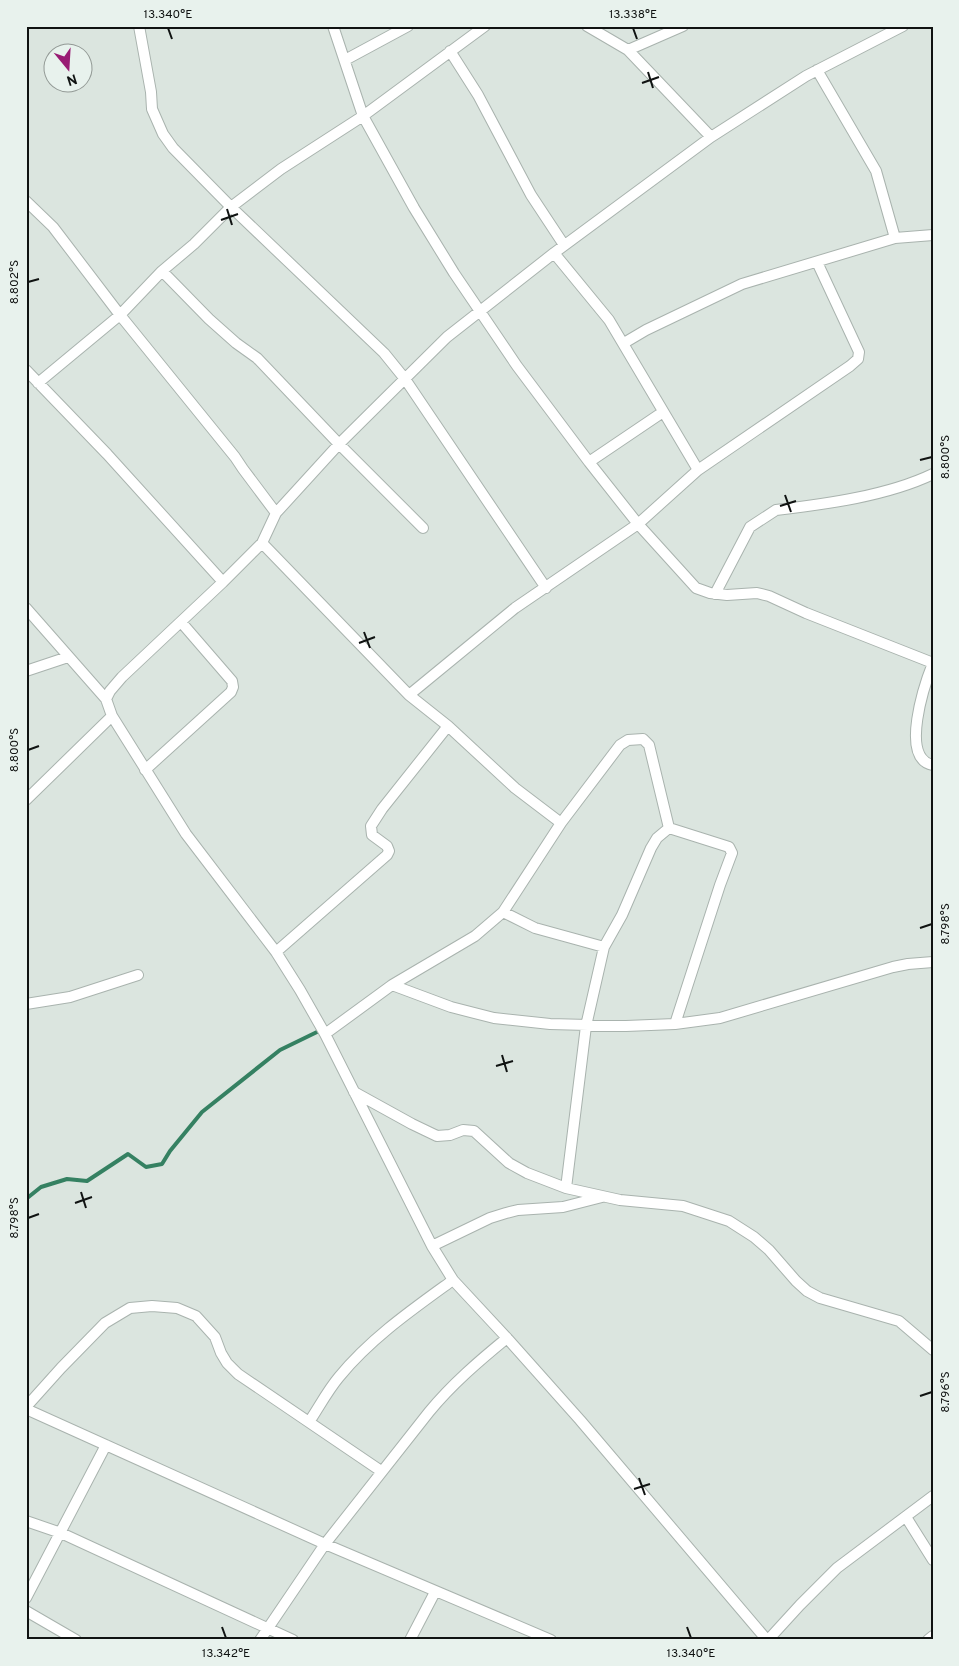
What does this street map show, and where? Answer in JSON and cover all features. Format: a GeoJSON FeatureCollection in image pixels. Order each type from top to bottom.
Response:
{"type":"FeatureCollection","features":[{"type":"Feature","properties":{"kind":"street"},"geometry":{"type":"LineString","coordinates":[[139,26],[151,92],[152,108],[163,134],[173,148],[231,208],[384,352],[405,379],[546,588]]}},
{"type":"Feature","properties":{"kind":"street"},"geometry":{"type":"LineString","coordinates":[[333,26],[363,116],[414,208],[517,366],[638,524],[696,588],[727,596],[757,593],[769,596],[806,613],[933,663],[920,703],[916,729],[920,757],[928,764],[933,765]]}},
{"type":"Feature","properties":{"kind":"street"},"geometry":{"type":"LineString","coordinates":[[345,60],[408,26]]}},
{"type":"Feature","properties":{"kind":"street"},"geometry":{"type":"LineString","coordinates":[[38,383],[120,315],[162,272],[231,208],[281,169],[363,116],[486,26]]}},
{"type":"Feature","properties":{"kind":"street"},"geometry":{"type":"LineString","coordinates":[[587,26],[628,50],[711,137]]}},
{"type":"Feature","properties":{"kind":"street"},"geometry":{"type":"LineString","coordinates":[[628,50],[683,26]]}},
{"type":"Feature","properties":{"kind":"street"},"geometry":{"type":"LineString","coordinates":[[106,700],[110,691],[122,677],[224,582],[262,543],[276,513],[339,444],[447,337],[564,245],[711,137],[818,70],[903,26]]}},
{"type":"Feature","properties":{"kind":"street"},"geometry":{"type":"LineString","coordinates":[[450,51],[478,95],[531,195],[564,245]]}},
{"type":"Feature","properties":{"kind":"street"},"geometry":{"type":"LineString","coordinates":[[818,70],[876,171],[895,238]]}},
{"type":"Feature","properties":{"kind":"street"},"geometry":{"type":"LineString","coordinates":[[26,202],[53,227],[120,315],[235,457],[276,513]]}},
{"type":"Feature","properties":{"kind":"street"},"geometry":{"type":"LineString","coordinates":[[624,343],[646,330],[742,284],[895,238],[933,235]]}},
{"type":"Feature","properties":{"kind":"street"},"geometry":{"type":"LineString","coordinates":[[554,253],[609,320],[698,470]]}},
{"type":"Feature","properties":{"kind":"street"},"geometry":{"type":"LineString","coordinates":[[409,695],[515,608],[638,524],[698,470],[858,359],[859,352],[817,262]]}},
{"type":"Feature","properties":{"kind":"street"},"geometry":{"type":"LineString","coordinates":[[162,272],[209,319],[236,343],[257,358],[423,528]]}},
{"type":"Feature","properties":{"kind":"street"},"geometry":{"type":"LineString","coordinates":[[26,370],[107,454],[224,582]]}},
{"type":"Feature","properties":{"kind":"street"},"geometry":{"type":"LineString","coordinates":[[589,462],[663,412]]}},
{"type":"Feature","properties":{"kind":"street"},"geometry":{"type":"LineString","coordinates":[[715,594],[750,527],[776,510],[823,504],[902,487],[933,474]]}},
{"type":"Feature","properties":{"kind":"street"},"geometry":{"type":"LineString","coordinates":[[262,543],[409,695],[448,726],[515,788],[562,823]]}},
{"type":"Feature","properties":{"kind":"street"},"geometry":{"type":"LineString","coordinates":[[26,608],[106,700],[112,716],[186,834],[276,952],[325,1034],[432,1246],[453,1280],[507,1338],[662,1514],[768,1640],[837,1568],[933,1496]]}},
{"type":"Feature","properties":{"kind":"street"},"geometry":{"type":"LineString","coordinates":[[145,770],[231,692],[233,687],[232,681],[181,622]]}},
{"type":"Feature","properties":{"kind":"street"},"geometry":{"type":"LineString","coordinates":[[26,671],[68,657]]}},
{"type":"Feature","properties":{"kind":"street"},"geometry":{"type":"LineString","coordinates":[[26,800],[112,716]]}},
{"type":"Feature","properties":{"kind":"street"},"geometry":{"type":"LineString","coordinates":[[276,952],[387,855],[389,851],[387,846],[372,835],[371,826],[382,809],[448,726]]}},
{"type":"Feature","properties":{"kind":"street"},"geometry":{"type":"LineString","coordinates":[[325,1034],[392,986],[475,936],[503,912],[562,823],[620,744],[628,740],[643,739],[649,744],[668,828]]}},
{"type":"Feature","properties":{"kind":"street"},"geometry":{"type":"LineString","coordinates":[[566,1188],[586,1026],[604,947],[622,915],[650,848],[668,828]]}},
{"type":"Feature","properties":{"kind":"street"},"geometry":{"type":"LineString","coordinates":[[668,828],[729,846],[732,853],[675,1024]]}},
{"type":"Feature","properties":{"kind":"street"},"geometry":{"type":"LineString","coordinates":[[503,912],[535,928],[604,947]]}},
{"type":"Feature","properties":{"kind":"street"},"geometry":{"type":"LineString","coordinates":[[392,986],[452,1007],[494,1018],[586,1026],[675,1024],[720,1018],[893,967],[933,962]]}},
{"type":"Feature","properties":{"kind":"street"},"geometry":{"type":"LineString","coordinates":[[26,1004],[80,995],[138,975]]}},
{"type":"Feature","properties":{"kind":"street"},"geometry":{"type":"LineString","coordinates":[[354,1092],[437,1136],[463,1130],[474,1131],[509,1163],[527,1173],[566,1188],[620,1200],[683,1206],[729,1221],[754,1237],[769,1250],[796,1281],[807,1290],[820,1298],[899,1321],[933,1350]]}},
{"type":"Feature","properties":{"kind":"street"},"geometry":{"type":"LineString","coordinates":[[432,1246],[506,1213],[518,1210],[563,1207],[602,1197]]}},
{"type":"Feature","properties":{"kind":"street"},"geometry":{"type":"LineString","coordinates":[[309,1422],[338,1377],[370,1344],[406,1314],[453,1280]]}},
{"type":"Feature","properties":{"kind":"street"},"geometry":{"type":"LineString","coordinates":[[382,1471],[238,1374],[227,1363],[215,1337],[196,1316],[177,1308],[152,1306],[130,1308],[105,1323],[61,1368],[26,1408],[325,1544],[551,1640]]}},
{"type":"Feature","properties":{"kind":"street"},"geometry":{"type":"LineString","coordinates":[[260,1640],[325,1544],[446,1392],[468,1370],[507,1338]]}},
{"type":"Feature","properties":{"kind":"street"},"geometry":{"type":"LineString","coordinates":[[26,1598],[106,1445]]}},
{"type":"Feature","properties":{"kind":"street"},"geometry":{"type":"LineString","coordinates":[[906,1517],[933,1560]]}},
{"type":"Feature","properties":{"kind":"street"},"geometry":{"type":"LineString","coordinates":[[26,1521],[62,1532],[292,1640]]}},
{"type":"Feature","properties":{"kind":"street"},"geometry":{"type":"LineString","coordinates":[[410,1640],[435,1592]]}},
{"type":"Feature","properties":{"kind":"street"},"geometry":{"type":"LineString","coordinates":[[26,1611],[76,1640]]}},
{"type":"Feature","properties":{"kind":"street"},"geometry":{"type":"LineString","coordinates":[[928,1640],[933,1636]]}},
{"type":"Feature","properties":{"kind":"waterway"},"geometry":{"type":"LineString","coordinates":[[26,1199],[41,1187],[67,1179],[87,1181],[128,1154],[146,1167],[162,1164],[170,1151],[202,1112],[280,1050],[317,1032]]}}]}
